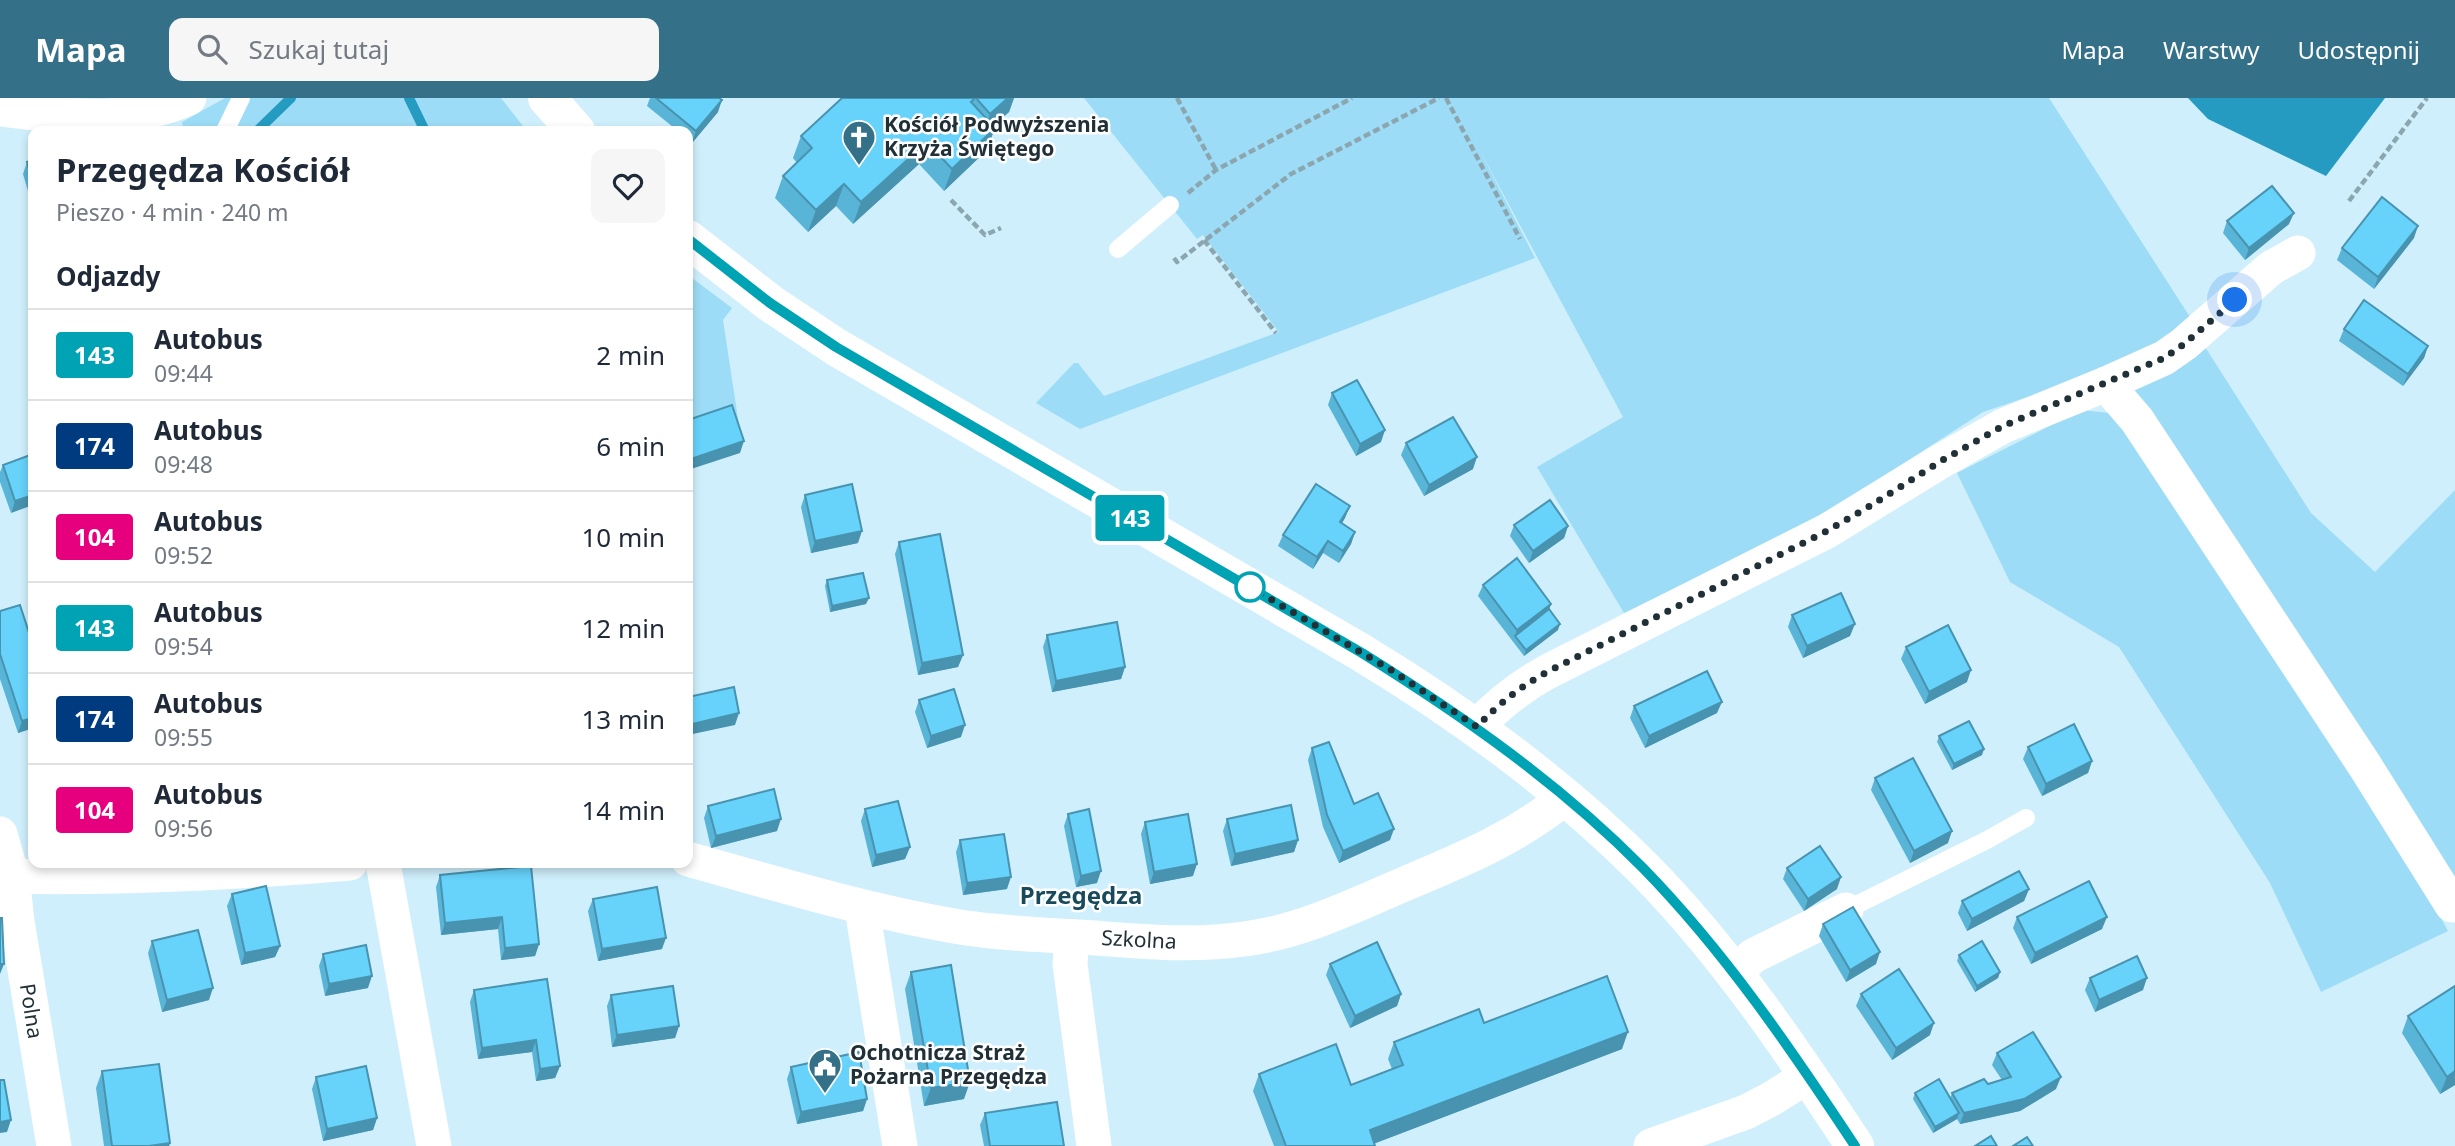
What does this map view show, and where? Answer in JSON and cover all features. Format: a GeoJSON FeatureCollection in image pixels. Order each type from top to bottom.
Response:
{"type":"FeatureCollection","features":[{"type":"Feature","properties":{"kind":"main road"},"geometry":{"type":"LineString","coordinates":[[693,243],[770,303],[859,361],[1362,653],[1477,727],[1566,797],[1644,870],[1702,934],[1808,1076],[1855,1146]]}},
{"type":"Feature","properties":{"kind":"street"},"geometry":{"type":"LineString","coordinates":[[0,109],[107,118],[141,114],[189,98]]}},
{"type":"Feature","properties":{"kind":"street"},"geometry":{"type":"LineString","coordinates":[[1477,727],[1522,686],[1827,531],[2003,426],[2164,358],[2184,344],[2271,268],[2298,253]]}},
{"type":"Feature","properties":{"kind":"street"},"geometry":{"type":"LineString","coordinates":[[2106,384],[2145,432],[2365,766],[2452,905]]}},
{"type":"Feature","properties":{"kind":"street","name":"Szkolna"},"geometry":{"type":"LineString","coordinates":[[693,860],[862,908],[957,927],[1072,937],[1195,943],[1245,939],[1275,933],[1356,905],[1489,848],[1521,830],[1566,797]]}},
{"type":"Feature","properties":{"kind":"street","name":"Polna"},"geometry":{"type":"LineString","coordinates":[[0,834],[54,1146]]}},
{"type":"Feature","properties":{"kind":"street"},"geometry":{"type":"LineString","coordinates":[[6,876],[202,873],[276,868]]}},
{"type":"Feature","properties":{"kind":"street"},"geometry":{"type":"LineString","coordinates":[[384,868],[434,1146]]}},
{"type":"Feature","properties":{"kind":"street"},"geometry":{"type":"LineString","coordinates":[[862,908],[900,1146]]}},
{"type":"Feature","properties":{"kind":"street"},"geometry":{"type":"LineString","coordinates":[[1734,974],[1753,956],[1846,909]]}},
{"type":"Feature","properties":{"kind":"street"},"geometry":{"type":"LineString","coordinates":[[1072,937],[1070,964],[1094,1146]]}},
{"type":"Feature","properties":{"kind":"street"},"geometry":{"type":"LineString","coordinates":[[1651,1146],[1746,1112],[1808,1076]]}},
{"type":"Feature","properties":{"kind":"lane"},"geometry":{"type":"LineString","coordinates":[[227,126],[241,98]]}},
{"type":"Feature","properties":{"kind":"lane"},"geometry":{"type":"LineString","coordinates":[[1118,248],[1170,205]]}},
{"type":"Feature","properties":{"kind":"lane"},"geometry":{"type":"LineString","coordinates":[[1846,909],[1987,841],[2026,818]]}},
{"type":"Feature","properties":{"kind":"path"},"geometry":{"type":"LineString","coordinates":[[1177,98],[1216,170]]}},
{"type":"Feature","properties":{"kind":"path"},"geometry":{"type":"LineString","coordinates":[[1170,205],[1210,178],[1216,170],[1352,98]]}},
{"type":"Feature","properties":{"kind":"path"},"geometry":{"type":"LineString","coordinates":[[1174,258],[1177,262],[1291,174],[1439,98]]}},
{"type":"Feature","properties":{"kind":"path"},"geometry":{"type":"LineString","coordinates":[[1446,98],[1520,239]]}},
{"type":"Feature","properties":{"kind":"path"},"geometry":{"type":"LineString","coordinates":[[2349,201],[2427,98]]}},
{"type":"Feature","properties":{"kind":"path"},"geometry":{"type":"LineString","coordinates":[[951,200],[985,235],[1001,228]]}},
{"type":"Feature","properties":{"kind":"path"},"geometry":{"type":"LineString","coordinates":[[1204,240],[1276,333]]}},
{"type":"Feature","properties":{"kind":"shaded area"},"geometry":{"type":"Polygon","coordinates":[[[225,98],[501,98],[523,126],[183,126],[182,122],[225,98]]]}},
{"type":"Feature","properties":{"kind":"shaded area"},"geometry":{"type":"Polygon","coordinates":[[[1084,98],[2049,98],[2199,331],[2124,364],[1983,412],[1816,520],[1624,613],[1537,467],[1623,417],[1478,147],[1535,258],[1080,429],[1036,403],[1074,363],[1078,363],[1104,396],[1279,332],[1203,235],[1197,239],[1084,98]]]}},
{"type":"Feature","properties":{"kind":"shaded area"},"geometry":{"type":"Polygon","coordinates":[[[2188,98],[2385,98],[2326,176],[2208,119],[2188,98]]]}},
{"type":"Feature","properties":{"kind":"shaded area"},"geometry":{"type":"Polygon","coordinates":[[[693,279],[732,308],[723,320],[739,425],[693,436],[693,279]]]}},
{"type":"Feature","properties":{"kind":"shaded area"},"geometry":{"type":"Polygon","coordinates":[[[2200,339],[2311,513],[2375,572],[2455,490],[2455,894],[2130,395],[2139,380],[2200,339]]]}},
{"type":"Feature","properties":{"kind":"shaded area"},"geometry":{"type":"Polygon","coordinates":[[[2081,410],[2119,414],[2410,860],[2448,931],[2321,992],[2270,883],[2119,647],[2010,582],[1957,473],[2081,410]]]}},
{"type":"Feature","properties":{"kind":"building"},"geometry":{"type":"Polygon","coordinates":[[[656,98],[722,100],[696,131],[656,98]]]}},
{"type":"Feature","properties":{"kind":"building","name":"Kościół Podwyższenia Krzyża Świętego"},"geometry":{"type":"Polygon","coordinates":[[[842,98],[975,98],[971,102],[995,128],[952,169],[927,142],[861,202],[844,184],[816,210],[783,176],[812,148],[801,136],[842,98]]]}},
{"type":"Feature","properties":{"kind":"building"},"geometry":{"type":"Polygon","coordinates":[[[976,98],[1008,98],[990,114],[976,98]]]}},
{"type":"Feature","properties":{"kind":"building"},"geometry":{"type":"Polygon","coordinates":[[[2272,186],[2294,213],[2249,248],[2227,221],[2272,186]]]}},
{"type":"Feature","properties":{"kind":"building"},"geometry":{"type":"Polygon","coordinates":[[[2382,197],[2418,226],[2378,277],[2342,248],[2382,197]]]}},
{"type":"Feature","properties":{"kind":"building"},"geometry":{"type":"Polygon","coordinates":[[[2364,300],[2428,346],[2408,374],[2344,329],[2364,300]]]}},
{"type":"Feature","properties":{"kind":"building"},"geometry":{"type":"Polygon","coordinates":[[[1357,380],[1385,430],[1360,444],[1332,393],[1357,380]]]}},
{"type":"Feature","properties":{"kind":"building"},"geometry":{"type":"Polygon","coordinates":[[[732,405],[744,441],[693,458],[693,418],[732,405]]]}},
{"type":"Feature","properties":{"kind":"building"},"geometry":{"type":"Polygon","coordinates":[[[1453,417],[1477,457],[1429,485],[1406,443],[1453,417]]]}},
{"type":"Feature","properties":{"kind":"building"},"geometry":{"type":"Polygon","coordinates":[[[28,456],[28,497],[15,501],[3,465],[28,456]]]}},
{"type":"Feature","properties":{"kind":"building"},"geometry":{"type":"Polygon","coordinates":[[[852,484],[862,531],[815,541],[805,495],[852,484]]]}},
{"type":"Feature","properties":{"kind":"building"},"geometry":{"type":"Polygon","coordinates":[[[1316,484],[1350,506],[1340,522],[1355,532],[1343,551],[1328,541],[1317,557],[1283,535],[1316,484]]]}},
{"type":"Feature","properties":{"kind":"building"},"geometry":{"type":"Polygon","coordinates":[[[1550,500],[1568,526],[1533,551],[1514,525],[1550,500]]]}},
{"type":"Feature","properties":{"kind":"building"},"geometry":{"type":"Polygon","coordinates":[[[940,534],[963,655],[922,663],[899,542],[940,534]]]}},
{"type":"Feature","properties":{"kind":"building"},"geometry":{"type":"Polygon","coordinates":[[[1517,558],[1551,604],[1517,630],[1483,585],[1517,558]]]}},
{"type":"Feature","properties":{"kind":"building"},"geometry":{"type":"Polygon","coordinates":[[[863,573],[869,598],[832,606],[827,580],[863,573]]]}},
{"type":"Feature","properties":{"kind":"building"},"geometry":{"type":"Polygon","coordinates":[[[1841,593],[1855,624],[1807,646],[1792,615],[1841,593]]]}},
{"type":"Feature","properties":{"kind":"building"},"geometry":{"type":"Polygon","coordinates":[[[20,605],[28,630],[28,719],[22,721],[0,654],[0,611],[20,605]]]}},
{"type":"Feature","properties":{"kind":"building"},"geometry":{"type":"Polygon","coordinates":[[[1549,609],[1560,624],[1526,650],[1515,636],[1549,609]]]}},
{"type":"Feature","properties":{"kind":"building"},"geometry":{"type":"Polygon","coordinates":[[[1117,622],[1125,667],[1056,681],[1047,635],[1117,622]]]}},
{"type":"Feature","properties":{"kind":"building"},"geometry":{"type":"Polygon","coordinates":[[[1948,625],[1971,670],[1929,692],[1906,647],[1948,625]]]}},
{"type":"Feature","properties":{"kind":"building"},"geometry":{"type":"Polygon","coordinates":[[[1707,671],[1722,702],[1649,736],[1634,706],[1707,671]]]}},
{"type":"Feature","properties":{"kind":"building"},"geometry":{"type":"Polygon","coordinates":[[[734,687],[739,713],[693,724],[693,696],[734,687]]]}},
{"type":"Feature","properties":{"kind":"building"},"geometry":{"type":"Polygon","coordinates":[[[954,689],[965,725],[931,736],[919,700],[954,689]]]}},
{"type":"Feature","properties":{"kind":"building"},"geometry":{"type":"Polygon","coordinates":[[[1969,721],[1984,749],[1954,764],[1939,736],[1969,721]]]}},
{"type":"Feature","properties":{"kind":"building"},"geometry":{"type":"Polygon","coordinates":[[[2074,724],[2092,761],[2046,784],[2028,747],[2074,724]]]}},
{"type":"Feature","properties":{"kind":"building"},"geometry":{"type":"Polygon","coordinates":[[[1329,742],[1354,804],[1378,793],[1394,829],[1343,851],[1327,815],[1312,748],[1329,742]]]}},
{"type":"Feature","properties":{"kind":"building"},"geometry":{"type":"Polygon","coordinates":[[[1913,758],[1952,831],[1914,851],[1875,778],[1913,758]]]}},
{"type":"Feature","properties":{"kind":"building"},"geometry":{"type":"Polygon","coordinates":[[[774,789],[781,819],[716,836],[708,806],[774,789]]]}},
{"type":"Feature","properties":{"kind":"building"},"geometry":{"type":"Polygon","coordinates":[[[898,801],[910,847],[876,855],[865,809],[898,801]]]}},
{"type":"Feature","properties":{"kind":"building"},"geometry":{"type":"Polygon","coordinates":[[[1291,805],[1298,840],[1235,854],[1227,819],[1291,805]]]}},
{"type":"Feature","properties":{"kind":"building"},"geometry":{"type":"Polygon","coordinates":[[[1089,809],[1101,871],[1081,876],[1068,814],[1089,809]]]}},
{"type":"Feature","properties":{"kind":"building"},"geometry":{"type":"Polygon","coordinates":[[[1188,814],[1197,864],[1154,872],[1145,822],[1188,814]]]}},
{"type":"Feature","properties":{"kind":"building"},"geometry":{"type":"Polygon","coordinates":[[[1004,834],[1011,877],[967,883],[960,840],[1004,834]]]}},
{"type":"Feature","properties":{"kind":"building"},"geometry":{"type":"Polygon","coordinates":[[[1820,846],[1841,877],[1808,899],[1787,868],[1820,846]]]}},
{"type":"Feature","properties":{"kind":"building"},"geometry":{"type":"Polygon","coordinates":[[[531,868],[539,944],[505,948],[502,917],[445,923],[440,875],[531,868]]]}},
{"type":"Feature","properties":{"kind":"building"},"geometry":{"type":"Polygon","coordinates":[[[2019,871],[2029,889],[1972,919],[1962,901],[2019,871]]]}},
{"type":"Feature","properties":{"kind":"building"},"geometry":{"type":"Polygon","coordinates":[[[2089,881],[2107,917],[2035,953],[2017,917],[2089,881]]]}},
{"type":"Feature","properties":{"kind":"building"},"geometry":{"type":"Polygon","coordinates":[[[266,886],[280,946],[245,953],[232,894],[266,886]]]}},
{"type":"Feature","properties":{"kind":"building"},"geometry":{"type":"Polygon","coordinates":[[[657,887],[666,938],[602,949],[593,899],[657,887]]]}},
{"type":"Feature","properties":{"kind":"building"},"geometry":{"type":"Polygon","coordinates":[[[1853,907],[1880,952],[1850,970],[1823,924],[1853,907]]]}},
{"type":"Feature","properties":{"kind":"building"},"geometry":{"type":"Polygon","coordinates":[[[2,918],[4,964],[0,964],[2,918]]]}},
{"type":"Feature","properties":{"kind":"building"},"geometry":{"type":"Polygon","coordinates":[[[198,930],[213,988],[167,1000],[152,941],[198,930]]]}},
{"type":"Feature","properties":{"kind":"building"},"geometry":{"type":"Polygon","coordinates":[[[1982,941],[2000,972],[1977,986],[1959,955],[1982,941]]]}},
{"type":"Feature","properties":{"kind":"building"},"geometry":{"type":"Polygon","coordinates":[[[1377,942],[1401,994],[1355,1016],[1330,964],[1377,942]]]}},
{"type":"Feature","properties":{"kind":"building"},"geometry":{"type":"Polygon","coordinates":[[[366,945],[372,976],[329,984],[323,954],[366,945]]]}},
{"type":"Feature","properties":{"kind":"building"},"geometry":{"type":"Polygon","coordinates":[[[2137,956],[2147,978],[2099,1000],[2090,978],[2137,956]]]}},
{"type":"Feature","properties":{"kind":"building"},"geometry":{"type":"Polygon","coordinates":[[[951,965],[970,1082],[931,1088],[911,972],[951,965]]]}},
{"type":"Feature","properties":{"kind":"building"},"geometry":{"type":"Polygon","coordinates":[[[1899,969],[1934,1023],[1896,1048],[1861,994],[1899,969]]]}},
{"type":"Feature","properties":{"kind":"building"},"geometry":{"type":"Polygon","coordinates":[[[1607,976],[1628,1032],[1370,1130],[1375,1146],[1286,1146],[1259,1074],[1336,1044],[1351,1085],[1403,1065],[1394,1042],[1479,1009],[1484,1023],[1607,976]]]}},
{"type":"Feature","properties":{"kind":"building"},"geometry":{"type":"Polygon","coordinates":[[[547,979],[560,1066],[540,1069],[536,1040],[482,1048],[474,990],[547,979]]]}},
{"type":"Feature","properties":{"kind":"building"},"geometry":{"type":"Polygon","coordinates":[[[673,986],[679,1026],[617,1035],[611,995],[673,986]]]}},
{"type":"Feature","properties":{"kind":"building"},"geometry":{"type":"Polygon","coordinates":[[[2455,986],[2455,1071],[2447,1077],[2408,1016],[2455,986]]]}},
{"type":"Feature","properties":{"kind":"building"},"geometry":{"type":"Polygon","coordinates":[[[2033,1032],[2061,1077],[2024,1099],[1964,1113],[1952,1093],[1984,1079],[1988,1084],[2011,1077],[1997,1053],[2033,1032]]]}},
{"type":"Feature","properties":{"kind":"building","name":"Ochotnicza Straż Pożarna Przegędza"},"geometry":{"type":"Polygon","coordinates":[[[859,1052],[867,1099],[801,1112],[791,1067],[859,1052]]]}},
{"type":"Feature","properties":{"kind":"building"},"geometry":{"type":"Polygon","coordinates":[[[159,1064],[170,1143],[112,1146],[102,1071],[159,1064]]]}},
{"type":"Feature","properties":{"kind":"building"},"geometry":{"type":"Polygon","coordinates":[[[366,1066],[377,1118],[327,1129],[316,1077],[366,1066]]]}},
{"type":"Feature","properties":{"kind":"building"},"geometry":{"type":"Polygon","coordinates":[[[1939,1079],[1959,1113],[1935,1127],[1915,1093],[1939,1079]]]}},
{"type":"Feature","properties":{"kind":"building"},"geometry":{"type":"Polygon","coordinates":[[[0,1080],[4,1080],[11,1120],[0,1122],[0,1080]]]}},
{"type":"Feature","properties":{"kind":"building"},"geometry":{"type":"Polygon","coordinates":[[[1057,1102],[1064,1146],[990,1146],[985,1113],[1057,1102]]]}},
{"type":"Feature","properties":{"kind":"building"},"geometry":{"type":"Polygon","coordinates":[[[1991,1136],[1997,1146],[1975,1146],[1991,1136]]]}},
{"type":"Feature","properties":{"kind":"building"},"geometry":{"type":"Polygon","coordinates":[[[2027,1137],[2033,1146],[2013,1146],[2027,1137]]]}},
{"type":"Feature","properties":{"kind":"waterway"},"geometry":{"type":"LineString","coordinates":[[262,126],[291,98]]}},
{"type":"Feature","properties":{"kind":"waterway"},"geometry":{"type":"LineString","coordinates":[[409,98],[423,126]]}},
{"type":"Feature","properties":{"kind":"bus line","name":"143"},"geometry":{"type":"LineString","coordinates":[[693,243],[770,303],[836,347],[1362,653],[1448,707],[1510,751],[1619,845],[1702,934],[1761,1009],[1855,1146]]}},
{"type":"Feature","properties":{"kind":"place","name":"Kościół Podwyższenia Krzyża Świętego"},"geometry":{"type":"Point","coordinates":[859,167]}},
{"type":"Feature","properties":{"kind":"place","name":"Ochotnicza Straż Pożarna Przegędza"},"geometry":{"type":"Point","coordinates":[825,1095]}},
{"type":"Feature","properties":{"kind":"district","name":"Przegędza"},"geometry":{"type":"Point","coordinates":[1081,896]}},
{"type":"Feature","properties":{"kind":"route"},"geometry":{"type":"LineString","coordinates":[[1250,587],[1391,670],[1477,727],[1522,686],[1827,531],[2003,426],[2164,358],[2235,300]]}}]}
